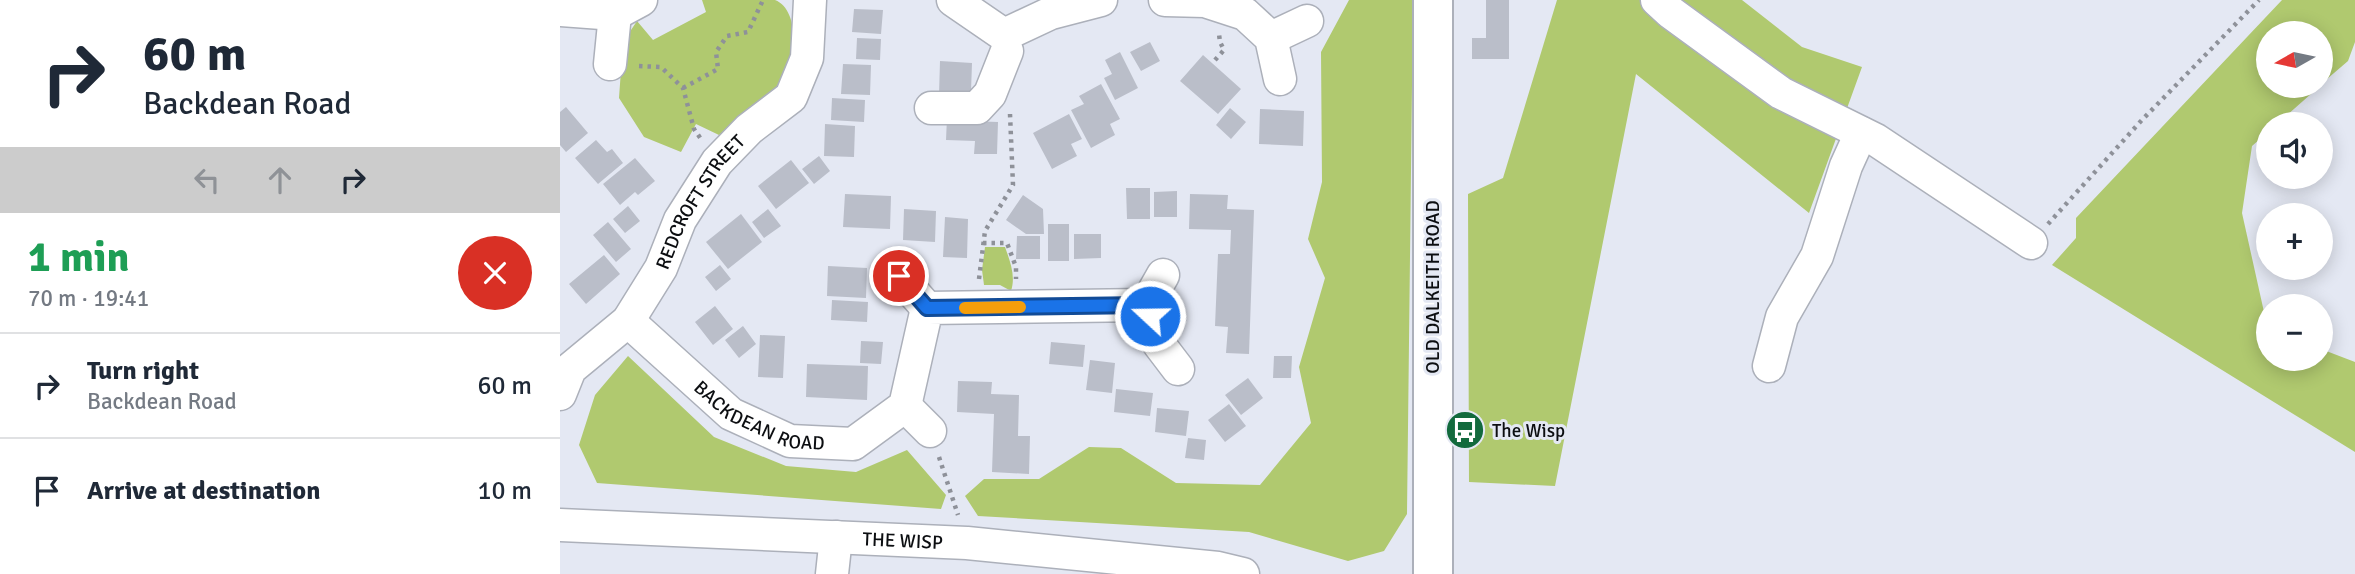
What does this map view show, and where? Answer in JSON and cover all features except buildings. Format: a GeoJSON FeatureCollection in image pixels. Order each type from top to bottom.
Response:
{"type":"FeatureCollection","features":[{"type":"Feature","properties":{"kind":"main road","name":"OLD DALKEITH ROAD"},"geometry":{"type":"LineString","coordinates":[[1433,0],[1433,574]]}},
{"type":"Feature","properties":{"kind":"street","name":"REDCROFT STREET"},"geometry":{"type":"LineString","coordinates":[[560,394],[570,369],[628,321],[661,268],[680,220],[717,162],[749,129],[791,96],[807,58],[810,0]]}},
{"type":"Feature","properties":{"kind":"street"},"geometry":{"type":"LineString","coordinates":[[953,0],[1007,55]]}},
{"type":"Feature","properties":{"kind":"street"},"geometry":{"type":"LineString","coordinates":[[931,108],[978,108],[990,94],[1007,55],[1051,13],[1101,0]]}},
{"type":"Feature","properties":{"kind":"street"},"geometry":{"type":"LineString","coordinates":[[1165,0],[1205,1],[1245,13],[1271,38],[1280,79]]}},
{"type":"Feature","properties":{"kind":"street"},"geometry":{"type":"LineString","coordinates":[[1657,0],[1781,93],[1876,140],[2031,243]]}},
{"type":"Feature","properties":{"kind":"street"},"geometry":{"type":"LineString","coordinates":[[560,10],[628,7],[610,64]]}},
{"type":"Feature","properties":{"kind":"street"},"geometry":{"type":"LineString","coordinates":[[1271,38],[1307,22]]}},
{"type":"Feature","properties":{"kind":"street"},"geometry":{"type":"LineString","coordinates":[[1769,366],[1782,317],[1817,256],[1846,166],[1861,133]]}},
{"type":"Feature","properties":{"kind":"street"},"geometry":{"type":"LineString","coordinates":[[1163,275],[1146,305],[1159,344],[1178,369]]}},
{"type":"Feature","properties":{"kind":"street"},"geometry":{"type":"LineString","coordinates":[[899,276],[927,308],[1146,305]]}},
{"type":"Feature","properties":{"kind":"street"},"geometry":{"type":"LineString","coordinates":[[927,308],[905,406],[930,431]]}},
{"type":"Feature","properties":{"kind":"street","name":"BACKDEAN ROAD"},"geometry":{"type":"LineString","coordinates":[[628,321],[731,414],[790,441],[853,444],[905,406]]}},
{"type":"Feature","properties":{"kind":"street","name":"THE WISP"},"geometry":{"type":"LineString","coordinates":[[560,525],[967,543],[1218,568],[1242,574]]}},
{"type":"Feature","properties":{"kind":"street"},"geometry":{"type":"LineString","coordinates":[[832,574],[836,537]]}},
{"type":"Feature","properties":{"kind":"path"},"geometry":{"type":"LineString","coordinates":[[683,88],[718,69],[716,52],[727,36],[748,32],[763,0]]}},
{"type":"Feature","properties":{"kind":"path"},"geometry":{"type":"LineString","coordinates":[[2031,243],[2141,121],[2259,0]]}},
{"type":"Feature","properties":{"kind":"path"},"geometry":{"type":"LineString","coordinates":[[981,307],[979,287],[985,231],[1013,185],[1007,55]]}},
{"type":"Feature","properties":{"kind":"path"},"geometry":{"type":"LineString","coordinates":[[610,64],[661,67],[683,88],[694,129],[717,162]]}},
{"type":"Feature","properties":{"kind":"path"},"geometry":{"type":"LineString","coordinates":[[983,243],[1007,243],[1016,267],[1017,307]]}},
{"type":"Feature","properties":{"kind":"path"},"geometry":{"type":"LineString","coordinates":[[930,431],[967,543]]}},
{"type":"Feature","properties":{"kind":"green space"},"geometry":{"type":"Polygon","coordinates":[[[702,0],[775,0],[784,7],[790,18],[793,31],[791,62],[781,89],[774,98],[719,135],[696,124],[681,152],[644,137],[619,98],[623,42],[637,21],[653,40],[706,12],[702,0]]]}},
{"type":"Feature","properties":{"kind":"green space"},"geometry":{"type":"Polygon","coordinates":[[[1349,0],[1413,0],[1407,514],[1384,551],[1348,561],[1249,532],[978,516],[965,496],[984,479],[1039,479],[1089,447],[1121,448],[1176,483],[1260,485],[1311,423],[1299,367],[1325,278],[1308,239],[1322,182],[1321,52],[1349,0]]]}},
{"type":"Feature","properties":{"kind":"green space"},"geometry":{"type":"Polygon","coordinates":[[[1557,0],[1742,0],[1802,47],[1862,67],[1809,213],[1636,74],[1555,486],[1469,482],[1468,194],[1503,178],[1557,0]]]}},
{"type":"Feature","properties":{"kind":"green space"},"geometry":{"type":"Polygon","coordinates":[[[2282,0],[2355,0],[2355,42],[2348,61],[2333,74],[2333,21],[2262,21],[2282,0]]]}},
{"type":"Feature","properties":{"kind":"green space"},"geometry":{"type":"Polygon","coordinates":[[[2256,28],[2256,98],[2306,98],[2291,112],[2256,112],[2256,142],[2252,146],[2242,213],[2260,294],[2256,294],[2256,371],[2333,371],[2333,354],[2355,362],[2355,452],[2052,265],[2076,238],[2076,218],[2256,28]]]}},
{"type":"Feature","properties":{"kind":"green space"},"geometry":{"type":"Polygon","coordinates":[[[985,247],[1005,247],[1013,274],[1011,291],[1000,285],[984,285],[982,270],[985,247]]]}},
{"type":"Feature","properties":{"kind":"green space"},"geometry":{"type":"Polygon","coordinates":[[[628,356],[714,437],[786,466],[856,472],[907,450],[946,495],[941,509],[597,483],[579,445],[595,395],[628,356]]]}},
{"type":"Feature","properties":{"kind":"slow traffic"},"geometry":{"type":"LineString","coordinates":[[965,308],[1020,307]]}},
{"type":"Feature","properties":{"kind":"place","name":"The Wisp"},"geometry":{"type":"Point","coordinates":[1465,430]}},
{"type":"Feature","properties":{"kind":"route"},"geometry":{"type":"LineString","coordinates":[[899,276],[927,308],[1146,305],[1150,316]]}}]}
